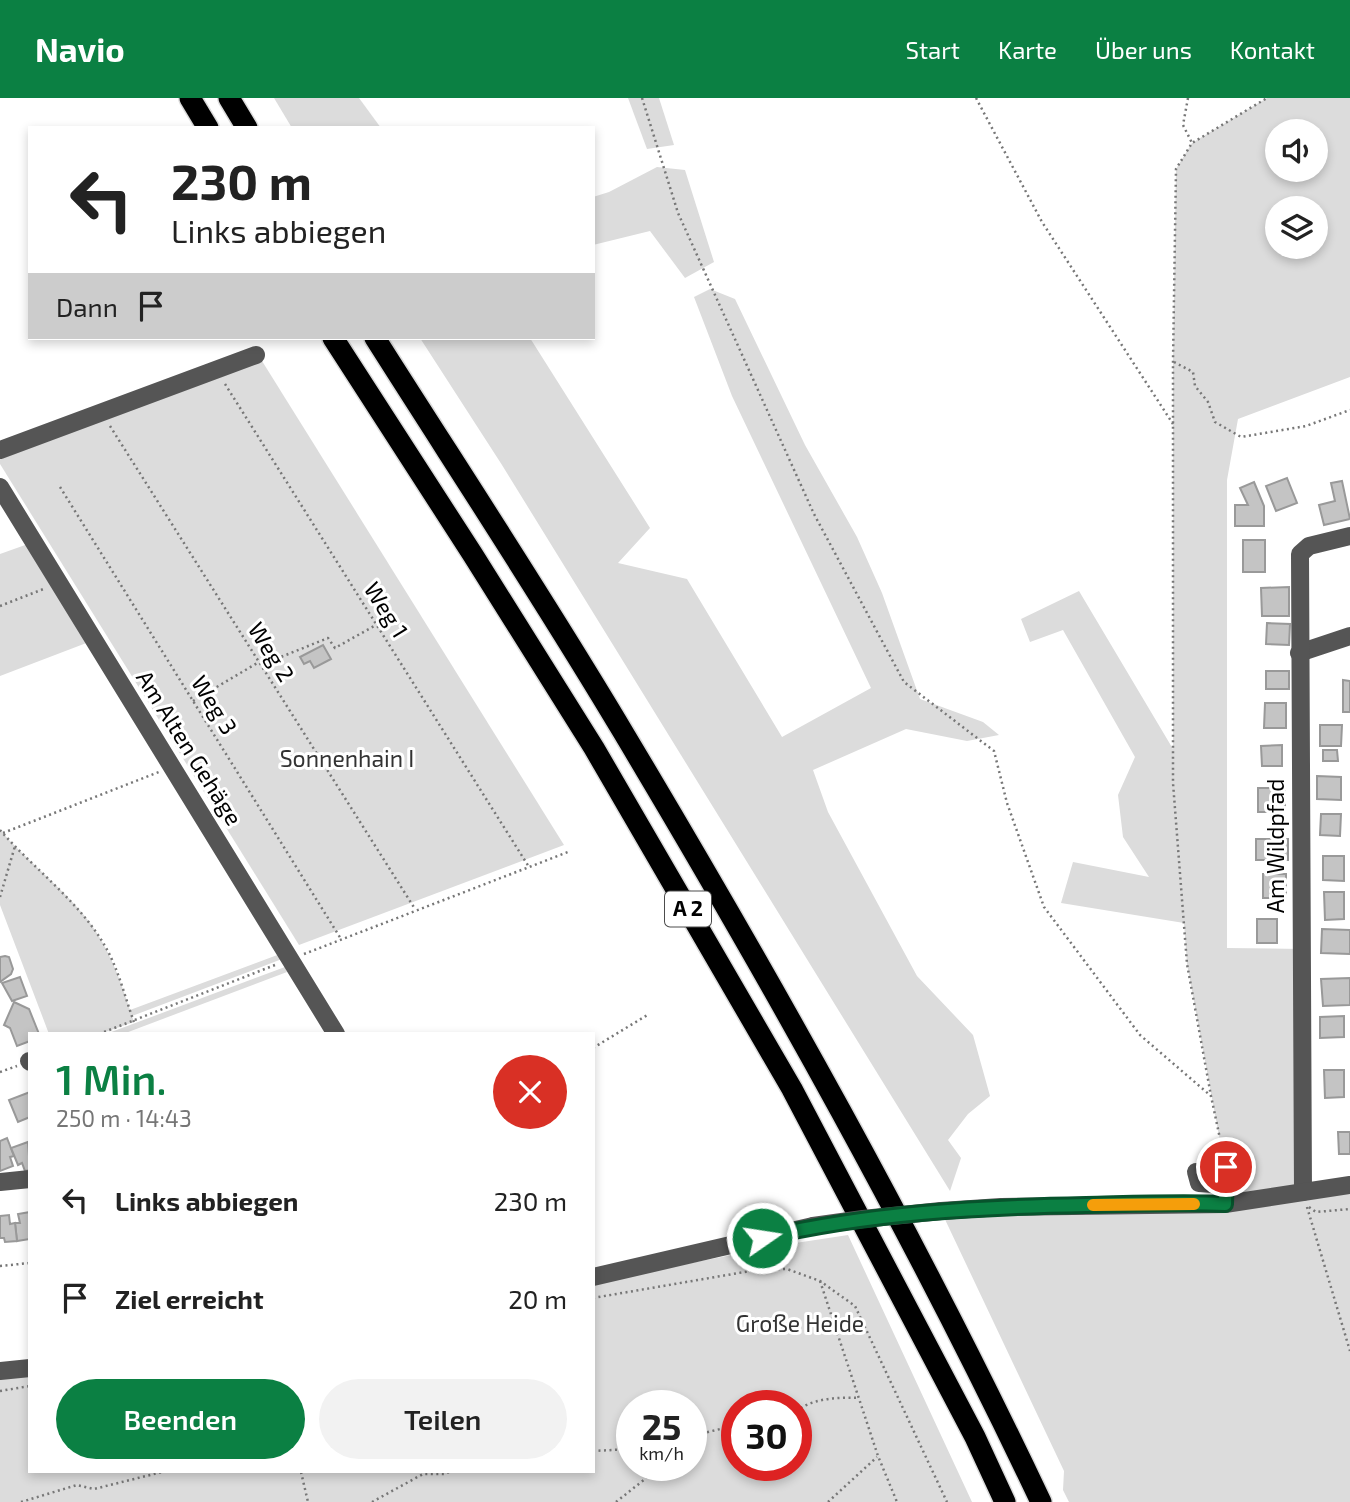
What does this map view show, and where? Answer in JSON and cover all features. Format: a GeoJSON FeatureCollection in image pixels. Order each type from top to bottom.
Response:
{"type":"FeatureCollection","features":[{"type":"Feature","properties":{"kind":"highway"},"geometry":{"type":"LineString","coordinates":[[190,98],[207,126]]}},
{"type":"Feature","properties":{"kind":"highway"},"geometry":{"type":"LineString","coordinates":[[229,98],[246,126]]}},
{"type":"Feature","properties":{"kind":"highway","name":"A 2"},"geometry":{"type":"LineString","coordinates":[[334,340],[594,748],[792,1088],[968,1425],[1005,1502]]}},
{"type":"Feature","properties":{"kind":"highway","name":"A 2"},"geometry":{"type":"LineString","coordinates":[[376,340],[622,730],[822,1073],[952,1317],[1041,1502]]}},
{"type":"Feature","properties":{"kind":"street"},"geometry":{"type":"LineString","coordinates":[[0,450],[38,441],[102,411],[256,355]]}},
{"type":"Feature","properties":{"kind":"street","name":"Am Alten Gehäge"},"geometry":{"type":"LineString","coordinates":[[0,487],[335,1032]]}},
{"type":"Feature","properties":{"kind":"street","name":"Am Wildpfad"},"geometry":{"type":"LineString","coordinates":[[1305,1199],[1300,554],[1309,546],[1350,536]]}},
{"type":"Feature","properties":{"kind":"street"},"geometry":{"type":"LineString","coordinates":[[1300,653],[1350,636]]}},
{"type":"Feature","properties":{"kind":"street"},"geometry":{"type":"LineString","coordinates":[[1196,1172],[1199,1183],[1227,1176],[1225,1204]]}},
{"type":"Feature","properties":{"kind":"street"},"geometry":{"type":"LineString","coordinates":[[0,1182],[28,1178]]}},
{"type":"Feature","properties":{"kind":"street"},"geometry":{"type":"LineString","coordinates":[[595,1277],[813,1226],[863,1219],[1001,1206],[1225,1204],[1305,1199],[1350,1185]]}},
{"type":"Feature","properties":{"kind":"street"},"geometry":{"type":"LineString","coordinates":[[0,1371],[28,1368]]}},
{"type":"Feature","properties":{"kind":"path"},"geometry":{"type":"LineString","coordinates":[[642,98],[678,213],[814,514],[904,682],[994,751],[1007,803],[1044,907],[1140,1035],[1211,1096]]}},
{"type":"Feature","properties":{"kind":"path"},"geometry":{"type":"LineString","coordinates":[[976,98],[1042,222],[1173,425]]}},
{"type":"Feature","properties":{"kind":"path"},"geometry":{"type":"LineString","coordinates":[[1188,98],[1183,125],[1192,143]]}},
{"type":"Feature","properties":{"kind":"path"},"geometry":{"type":"LineString","coordinates":[[1227,1176],[1187,964],[1173,783],[1176,169],[1192,143],[1268,98]]}},
{"type":"Feature","properties":{"kind":"path"},"geometry":{"type":"LineString","coordinates":[[1173,361],[1193,372],[1195,386],[1208,402],[1215,422],[1241,437],[1306,426],[1350,410]]}},
{"type":"Feature","properties":{"kind":"path","name":"Weg 1"},"geometry":{"type":"LineString","coordinates":[[216,369],[529,867]]}},
{"type":"Feature","properties":{"kind":"path","name":"Weg 2"},"geometry":{"type":"LineString","coordinates":[[102,411],[415,909]]}},
{"type":"Feature","properties":{"kind":"path","name":"Weg 3"},"geometry":{"type":"LineString","coordinates":[[60,487],[341,939]]}},
{"type":"Feature","properties":{"kind":"path"},"geometry":{"type":"LineString","coordinates":[[0,606],[59,583]]}},
{"type":"Feature","properties":{"kind":"path"},"geometry":{"type":"LineString","coordinates":[[193,701],[260,663],[328,638],[335,648],[376,625]]}},
{"type":"Feature","properties":{"kind":"path"},"geometry":{"type":"LineString","coordinates":[[134,1021],[118,974],[103,943],[83,914],[1,832],[172,768]]}},
{"type":"Feature","properties":{"kind":"path"},"geometry":{"type":"LineString","coordinates":[[0,897],[15,846]]}},
{"type":"Feature","properties":{"kind":"path"},"geometry":{"type":"LineString","coordinates":[[104,1032],[415,909],[568,852]]}},
{"type":"Feature","properties":{"kind":"path"},"geometry":{"type":"LineString","coordinates":[[595,1047],[649,1014]]}},
{"type":"Feature","properties":{"kind":"path"},"geometry":{"type":"LineString","coordinates":[[1305,1199],[1316,1212],[1350,1209]]}},
{"type":"Feature","properties":{"kind":"path"},"geometry":{"type":"LineString","coordinates":[[1305,1199],[1350,1351]]}},
{"type":"Feature","properties":{"kind":"path"},"geometry":{"type":"LineString","coordinates":[[0,1266],[28,1263]]}},
{"type":"Feature","properties":{"kind":"path"},"geometry":{"type":"LineString","coordinates":[[595,1298],[762,1269],[787,1269],[820,1281],[855,1306],[947,1502]]}},
{"type":"Feature","properties":{"kind":"path"},"geometry":{"type":"LineString","coordinates":[[820,1281],[878,1456],[897,1502]]}},
{"type":"Feature","properties":{"kind":"path"},"geometry":{"type":"LineString","coordinates":[[0,1391],[28,1386]]}},
{"type":"Feature","properties":{"kind":"path"},"geometry":{"type":"LineString","coordinates":[[812,1403],[833,1397],[859,1398]]}},
{"type":"Feature","properties":{"kind":"path"},"geometry":{"type":"LineString","coordinates":[[595,1451],[616,1450]]}},
{"type":"Feature","properties":{"kind":"path"},"geometry":{"type":"LineString","coordinates":[[828,1502],[878,1456]]}},
{"type":"Feature","properties":{"kind":"path"},"geometry":{"type":"LineString","coordinates":[[21,1502],[77,1485],[94,1489],[158,1473]]}},
{"type":"Feature","properties":{"kind":"path"},"geometry":{"type":"LineString","coordinates":[[300,1473],[308,1502]]}},
{"type":"Feature","properties":{"kind":"path"},"geometry":{"type":"LineString","coordinates":[[372,1502],[423,1474],[446,1473]]}},
{"type":"Feature","properties":{"kind":"path"},"geometry":{"type":"LineString","coordinates":[[617,1502],[643,1481]]}},
{"type":"Feature","properties":{"kind":"green space"},"geometry":{"type":"Polygon","coordinates":[[[274,98],[359,98],[380,126],[291,126],[274,98]]]}},
{"type":"Feature","properties":{"kind":"green space"},"geometry":{"type":"Polygon","coordinates":[[[628,98],[659,98],[674,145],[647,149],[628,98]]]}},
{"type":"Feature","properties":{"kind":"green space"},"geometry":{"type":"Polygon","coordinates":[[[1267,98],[1350,98],[1350,377],[1238,419],[1227,480],[1227,948],[1302,949],[1303,1192],[1350,1194],[1350,1502],[1069,1502],[1063,1490],[1064,1471],[941,1211],[1225,1203],[1225,1168],[1187,964],[1184,923],[1061,903],[1073,862],[1149,877],[1123,837],[1118,795],[1135,757],[1063,630],[1030,642],[1021,619],[1079,591],[1173,749],[1176,169],[1192,143],[1267,98]]]}},
{"type":"Feature","properties":{"kind":"green space"},"geometry":{"type":"Polygon","coordinates":[[[657,167],[685,170],[714,262],[685,278],[650,231],[595,245],[595,196],[657,167]]]}},
{"type":"Feature","properties":{"kind":"green space"},"geometry":{"type":"Polygon","coordinates":[[[710,289],[735,299],[805,445],[857,537],[882,593],[920,699],[983,722],[999,735],[967,741],[906,729],[813,770],[828,812],[917,976],[973,1035],[990,1096],[968,1114],[948,1140],[961,1158],[950,1191],[502,465],[421,340],[531,340],[650,528],[618,563],[687,579],[782,737],[871,688],[732,396],[694,297],[710,289]]]}},
{"type":"Feature","properties":{"kind":"green space","name":"Sonnenhain I"},"geometry":{"type":"Polygon","coordinates":[[[262,361],[564,845],[299,945],[0,464],[0,459],[262,361]]]}},
{"type":"Feature","properties":{"kind":"green space"},"geometry":{"type":"Polygon","coordinates":[[[28,544],[89,642],[0,676],[0,554],[28,544]]]}},
{"type":"Feature","properties":{"kind":"green space"},"geometry":{"type":"Polygon","coordinates":[[[0,830],[73,903],[99,936],[130,1010],[280,954],[282,959],[132,1016],[134,1022],[105,1032],[48,1032],[0,905],[0,830]]]}},
{"type":"Feature","properties":{"kind":"green space"},"geometry":{"type":"Polygon","coordinates":[[[285,967],[287,972],[128,1032],[111,1032],[285,967]]]}},
{"type":"Feature","properties":{"kind":"green space","name":"Große Heide"},"geometry":{"type":"Polygon","coordinates":[[[848,1235],[972,1502],[0,1502],[0,1378],[28,1374],[28,1473],[595,1473],[595,1282],[848,1235]]]}},
{"type":"Feature","properties":{"kind":"building"},"geometry":{"type":"Polygon","coordinates":[[[1287,478],[1297,503],[1276,511],[1266,486],[1287,478]]]}},
{"type":"Feature","properties":{"kind":"building"},"geometry":{"type":"Polygon","coordinates":[[[1342,481],[1350,519],[1324,525],[1319,505],[1335,501],[1331,483],[1342,481]]]}},
{"type":"Feature","properties":{"kind":"building"},"geometry":{"type":"Polygon","coordinates":[[[1254,482],[1264,506],[1264,526],[1235,526],[1235,505],[1248,505],[1240,488],[1254,482]]]}},
{"type":"Feature","properties":{"kind":"building"},"geometry":{"type":"Polygon","coordinates":[[[1243,540],[1265,540],[1265,572],[1243,572],[1243,540]]]}},
{"type":"Feature","properties":{"kind":"building"},"geometry":{"type":"Polygon","coordinates":[[[1289,587],[1289,616],[1262,616],[1261,588],[1289,587]]]}},
{"type":"Feature","properties":{"kind":"building"},"geometry":{"type":"Polygon","coordinates":[[[1267,623],[1290,624],[1289,645],[1266,644],[1267,623]]]}},
{"type":"Feature","properties":{"kind":"building"},"geometry":{"type":"Polygon","coordinates":[[[323,645],[331,659],[314,668],[310,661],[304,664],[300,657],[323,645]]]}},
{"type":"Feature","properties":{"kind":"building"},"geometry":{"type":"Polygon","coordinates":[[[1266,671],[1289,671],[1289,689],[1266,689],[1266,671]]]}},
{"type":"Feature","properties":{"kind":"building"},"geometry":{"type":"Polygon","coordinates":[[[1343,680],[1350,681],[1350,712],[1343,712],[1343,680]]]}},
{"type":"Feature","properties":{"kind":"building"},"geometry":{"type":"Polygon","coordinates":[[[1265,703],[1286,703],[1286,728],[1264,728],[1265,703]]]}},
{"type":"Feature","properties":{"kind":"building"},"geometry":{"type":"Polygon","coordinates":[[[1320,725],[1342,725],[1341,746],[1320,746],[1320,725]]]}},
{"type":"Feature","properties":{"kind":"building"},"geometry":{"type":"Polygon","coordinates":[[[1282,745],[1282,766],[1262,766],[1261,746],[1282,745]]]}},
{"type":"Feature","properties":{"kind":"building"},"geometry":{"type":"Polygon","coordinates":[[[1323,750],[1337,750],[1338,761],[1323,761],[1323,750]]]}},
{"type":"Feature","properties":{"kind":"building"},"geometry":{"type":"Polygon","coordinates":[[[1317,776],[1341,777],[1341,800],[1317,799],[1317,776]]]}},
{"type":"Feature","properties":{"kind":"building"},"geometry":{"type":"Polygon","coordinates":[[[1258,788],[1285,788],[1285,812],[1258,812],[1258,788]]]}},
{"type":"Feature","properties":{"kind":"building"},"geometry":{"type":"Polygon","coordinates":[[[1321,814],[1341,814],[1340,836],[1320,835],[1321,814]]]}},
{"type":"Feature","properties":{"kind":"building"},"geometry":{"type":"Polygon","coordinates":[[[1256,839],[1288,839],[1288,860],[1256,860],[1256,839]]]}},
{"type":"Feature","properties":{"kind":"building"},"geometry":{"type":"Polygon","coordinates":[[[1323,856],[1344,856],[1344,881],[1323,880],[1323,856]]]}},
{"type":"Feature","properties":{"kind":"building"},"geometry":{"type":"Polygon","coordinates":[[[1263,874],[1286,874],[1286,898],[1263,898],[1263,874]]]}},
{"type":"Feature","properties":{"kind":"building"},"geometry":{"type":"Polygon","coordinates":[[[1324,892],[1344,892],[1344,919],[1325,920],[1324,892]]]}},
{"type":"Feature","properties":{"kind":"building"},"geometry":{"type":"Polygon","coordinates":[[[1257,919],[1277,919],[1277,943],[1257,943],[1257,919]]]}},
{"type":"Feature","properties":{"kind":"building"},"geometry":{"type":"Polygon","coordinates":[[[1322,929],[1350,930],[1350,954],[1321,953],[1322,929]]]}},
{"type":"Feature","properties":{"kind":"building"},"geometry":{"type":"Polygon","coordinates":[[[0,957],[9,957],[13,969],[11,974],[0,982],[0,957]]]}},
{"type":"Feature","properties":{"kind":"building"},"geometry":{"type":"Polygon","coordinates":[[[20,977],[27,996],[12,1001],[2,983],[20,977]]]}},
{"type":"Feature","properties":{"kind":"building"},"geometry":{"type":"Polygon","coordinates":[[[1350,978],[1350,1005],[1323,1006],[1321,979],[1350,978]]]}},
{"type":"Feature","properties":{"kind":"building"},"geometry":{"type":"Polygon","coordinates":[[[14,1002],[29,1009],[38,1032],[28,1032],[28,1042],[17,1046],[10,1028],[4,1025],[14,1002]]]}},
{"type":"Feature","properties":{"kind":"building"},"geometry":{"type":"Polygon","coordinates":[[[1344,1016],[1344,1037],[1320,1038],[1320,1017],[1344,1016]]]}},
{"type":"Feature","properties":{"kind":"building"},"geometry":{"type":"Polygon","coordinates":[[[1324,1070],[1344,1070],[1344,1097],[1325,1098],[1324,1070]]]}},
{"type":"Feature","properties":{"kind":"building"},"geometry":{"type":"Polygon","coordinates":[[[28,1093],[28,1118],[18,1122],[9,1100],[28,1093]]]}},
{"type":"Feature","properties":{"kind":"building"},"geometry":{"type":"Polygon","coordinates":[[[1338,1132],[1350,1132],[1350,1154],[1339,1154],[1338,1132]]]}},
{"type":"Feature","properties":{"kind":"building"},"geometry":{"type":"Polygon","coordinates":[[[7,1138],[14,1156],[10,1157],[13,1166],[0,1171],[0,1141],[7,1138]]]}},
{"type":"Feature","properties":{"kind":"building"},"geometry":{"type":"Polygon","coordinates":[[[28,1142],[28,1170],[25,1171],[22,1163],[18,1165],[11,1148],[28,1142]]]}},
{"type":"Feature","properties":{"kind":"building"},"geometry":{"type":"Polygon","coordinates":[[[28,1212],[28,1239],[17,1241],[15,1223],[20,1223],[18,1214],[28,1212]]]}},
{"type":"Feature","properties":{"kind":"building"},"geometry":{"type":"Polygon","coordinates":[[[9,1215],[10,1224],[15,1223],[17,1241],[5,1242],[4,1238],[0,1238],[0,1216],[9,1215]]]}},
{"type":"Feature","properties":{"kind":"slow traffic"},"geometry":{"type":"LineString","coordinates":[[1093,1205],[1194,1204]]}},
{"type":"Feature","properties":{"kind":"route"},"geometry":{"type":"LineString","coordinates":[[762,1238],[813,1226],[863,1219],[1001,1206],[1225,1204],[1228,1177],[1226,1167]]}}]}
